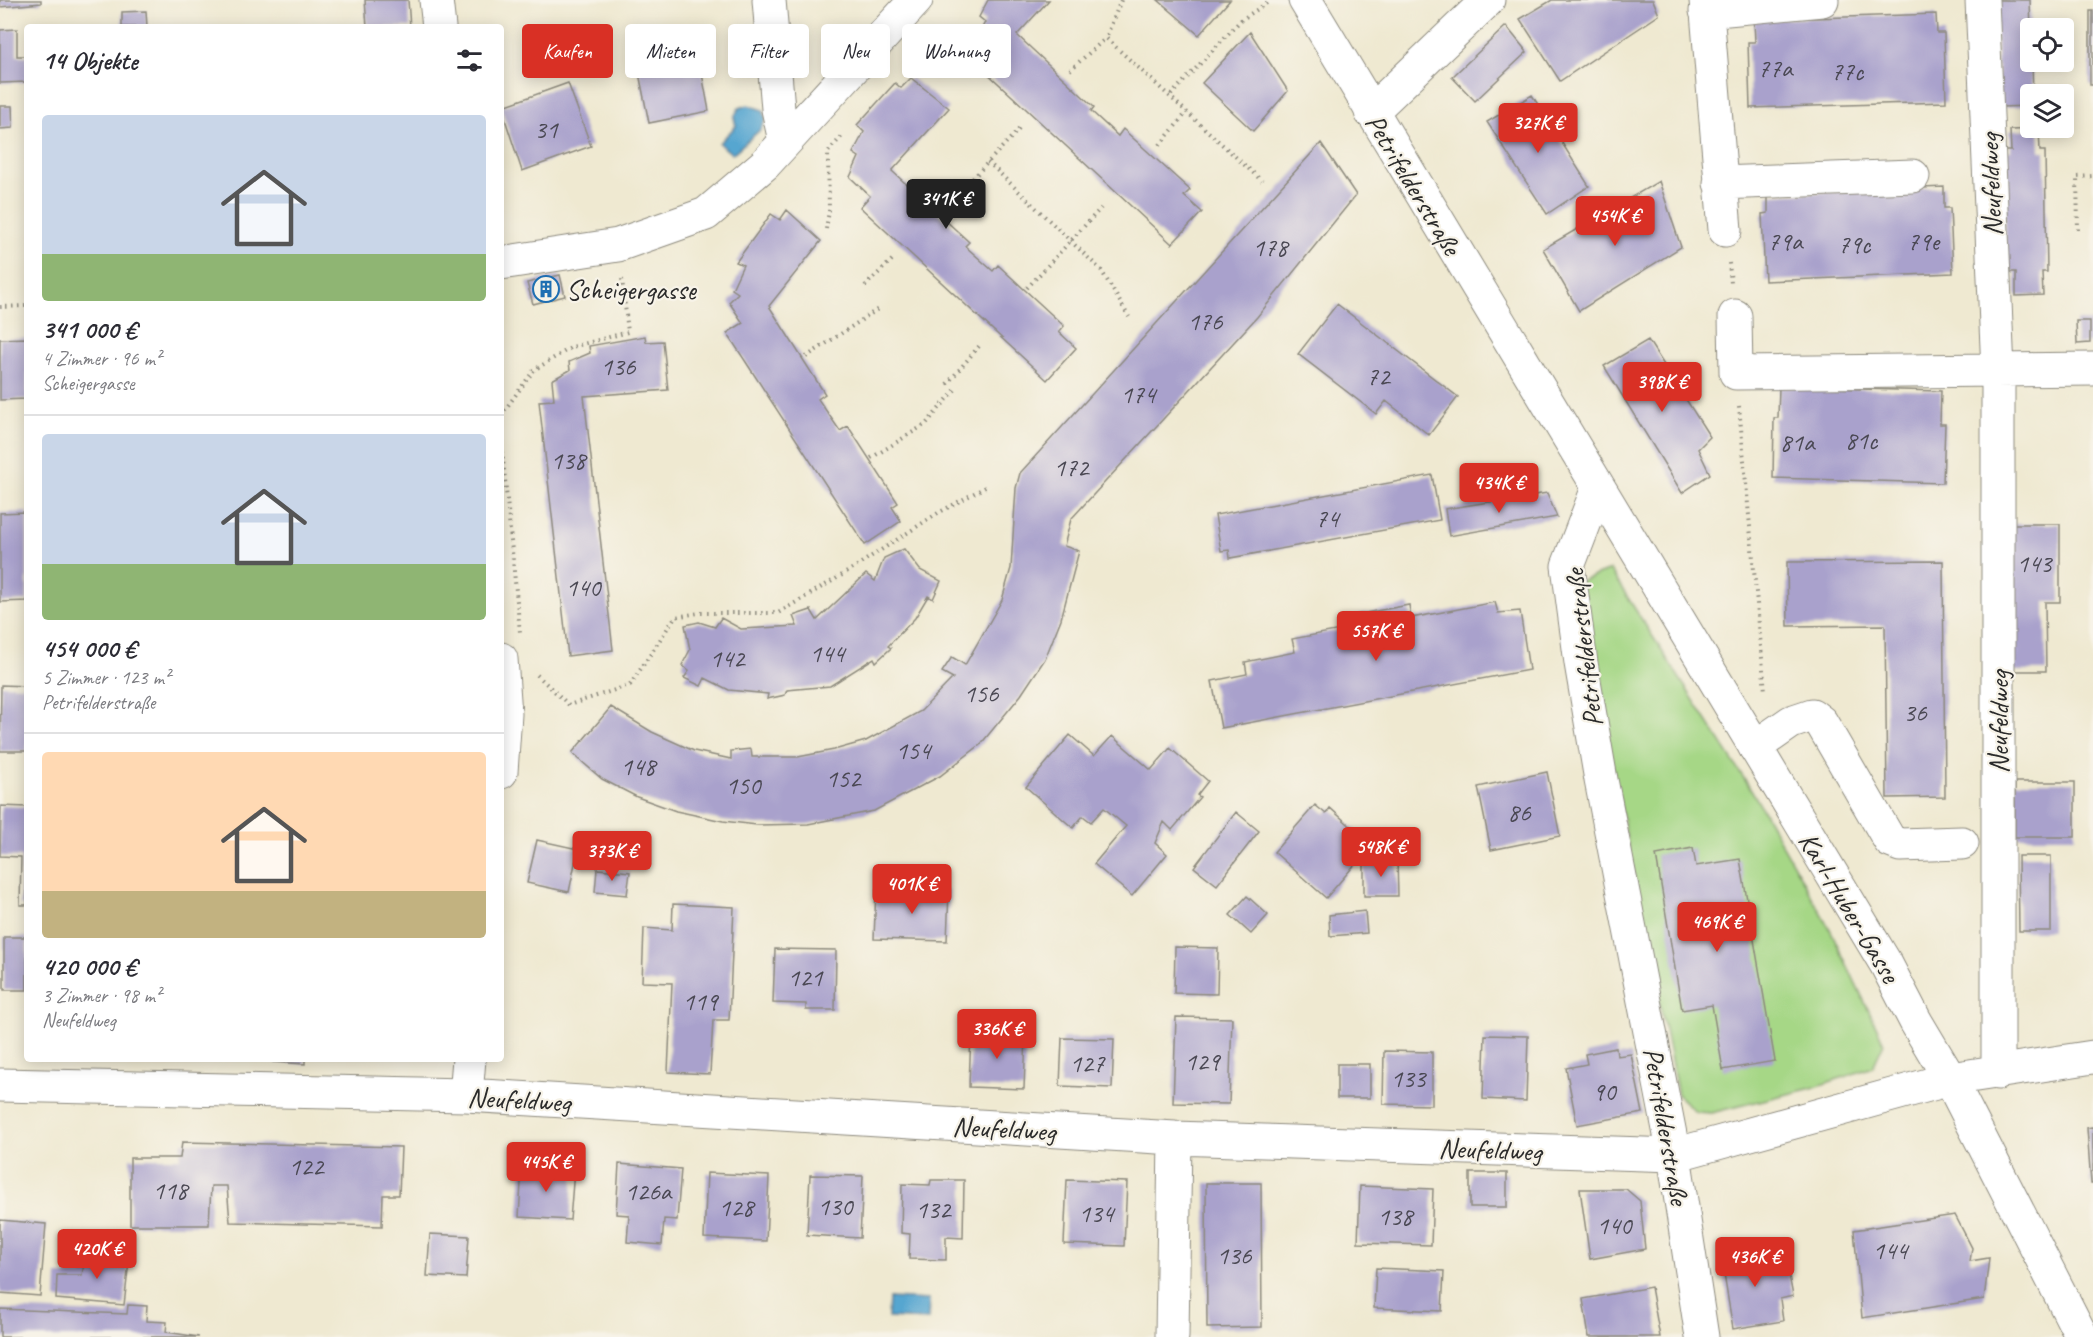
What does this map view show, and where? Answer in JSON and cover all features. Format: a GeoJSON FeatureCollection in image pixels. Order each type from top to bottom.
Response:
{"type":"FeatureCollection","features":[{"type":"Feature","properties":{"kind":"street"},"geometry":{"type":"LineString","coordinates":[[436,0],[439,24]]}},
{"type":"Feature","properties":{"kind":"street"},"geometry":{"type":"LineString","coordinates":[[769,0],[778,109],[785,141]]}},
{"type":"Feature","properties":{"kind":"street"},"geometry":{"type":"LineString","coordinates":[[504,263],[618,245],[706,214],[765,164],[916,0]]}},
{"type":"Feature","properties":{"kind":"street","name":"Petrifelderstraße"},"geometry":{"type":"LineString","coordinates":[[1305,0],[1598,488],[1568,566],[1581,663],[1601,780],[1674,1155],[1702,1337]]}},
{"type":"Feature","properties":{"kind":"street"},"geometry":{"type":"LineString","coordinates":[[1371,112],[1488,0]]}},
{"type":"Feature","properties":{"kind":"street"},"geometry":{"type":"LineString","coordinates":[[1725,230],[1706,5],[1822,0]]}},
{"type":"Feature","properties":{"kind":"street","name":"Neufeldweg"},"geometry":{"type":"LineString","coordinates":[[1982,0],[1998,370],[1998,1073]]}},
{"type":"Feature","properties":{"kind":"street"},"geometry":{"type":"LineString","coordinates":[[1720,183],[1913,176]]}},
{"type":"Feature","properties":{"kind":"street"},"geometry":{"type":"LineString","coordinates":[[1735,316],[1736,372],[2093,369]]}},
{"type":"Feature","properties":{"kind":"street","name":"Karl-Huber-Gasse"},"geometry":{"type":"LineString","coordinates":[[1598,488],[1886,964],[1950,1078],[2082,1337]]}},
{"type":"Feature","properties":{"kind":"street"},"geometry":{"type":"LineString","coordinates":[[504,728],[517,655]]}},
{"type":"Feature","properties":{"kind":"street"},"geometry":{"type":"LineString","coordinates":[[1755,747],[1791,722],[1812,716],[1821,722],[1890,841],[1900,845],[1962,843]]}},
{"type":"Feature","properties":{"kind":"street","name":"Neufeldweg"},"geometry":{"type":"LineString","coordinates":[[0,1085],[466,1095],[1175,1138],[1674,1155],[1950,1078],[1998,1073],[2093,1057]]}},
{"type":"Feature","properties":{"kind":"street"},"geometry":{"type":"LineString","coordinates":[[466,1095],[469,1062]]}},
{"type":"Feature","properties":{"kind":"street"},"geometry":{"type":"LineString","coordinates":[[1172,1337],[1175,1138]]}},
{"type":"Feature","properties":{"kind":"path"},"geometry":{"type":"LineString","coordinates":[[1070,70],[1106,38],[1121,0]]}},
{"type":"Feature","properties":{"kind":"path"},"geometry":{"type":"LineString","coordinates":[[1171,95],[1241,20],[1272,0]]}},
{"type":"Feature","properties":{"kind":"path"},"geometry":{"type":"LineString","coordinates":[[1106,38],[1171,95],[1262,181]]}},
{"type":"Feature","properties":{"kind":"path"},"geometry":{"type":"LineString","coordinates":[[1160,145],[1187,112]]}},
{"type":"Feature","properties":{"kind":"path"},"geometry":{"type":"LineString","coordinates":[[826,229],[829,211],[828,152],[851,126]]}},
{"type":"Feature","properties":{"kind":"path"},"geometry":{"type":"LineString","coordinates":[[944,209],[1022,126]]}},
{"type":"Feature","properties":{"kind":"path"},"geometry":{"type":"LineString","coordinates":[[988,162],[1101,270],[1129,317]]}},
{"type":"Feature","properties":{"kind":"path"},"geometry":{"type":"LineString","coordinates":[[2078,230],[2077,177],[2093,176]]}},
{"type":"Feature","properties":{"kind":"path"},"geometry":{"type":"LineString","coordinates":[[1027,288],[1101,208]]}},
{"type":"Feature","properties":{"kind":"path"},"geometry":{"type":"LineString","coordinates":[[1725,230],[1735,316]]}},
{"type":"Feature","properties":{"kind":"path"},"geometry":{"type":"LineString","coordinates":[[504,411],[534,370],[572,347],[628,332],[618,245]]}},
{"type":"Feature","properties":{"kind":"path"},"geometry":{"type":"LineString","coordinates":[[865,286],[895,257]]}},
{"type":"Feature","properties":{"kind":"path"},"geometry":{"type":"LineString","coordinates":[[0,307],[24,306]]}},
{"type":"Feature","properties":{"kind":"path"},"geometry":{"type":"LineString","coordinates":[[806,357],[878,309]]}},
{"type":"Feature","properties":{"kind":"path"},"geometry":{"type":"LineString","coordinates":[[947,384],[980,345]]}},
{"type":"Feature","properties":{"kind":"path"},"geometry":{"type":"LineString","coordinates":[[1736,372],[1765,695]]}},
{"type":"Feature","properties":{"kind":"path"},"geometry":{"type":"LineString","coordinates":[[871,458],[926,424],[955,390]]}},
{"type":"Feature","properties":{"kind":"path"},"geometry":{"type":"LineString","coordinates":[[504,480],[517,655],[569,705],[630,685],[675,617],[699,613],[778,613],[844,574],[938,513],[989,485]]}},
{"type":"Feature","properties":{"kind":"green space"},"geometry":{"type":"Polygon","coordinates":[[[1610,570],[1752,791],[1830,929],[1884,1043],[1873,1067],[1812,1088],[1711,1113],[1696,1112],[1678,1095],[1576,583],[1610,570]]]}},
{"type":"Feature","properties":{"kind":"water"},"geometry":{"type":"Polygon","coordinates":[[[748,105],[763,110],[766,119],[760,130],[732,154],[719,143],[736,126],[734,117],[739,108],[748,105]]]}},
{"type":"Feature","properties":{"kind":"water"},"geometry":{"type":"Polygon","coordinates":[[[889,1298],[929,1300],[928,1320],[888,1318],[889,1298]]]}},
{"type":"Feature","properties":{"kind":"building"},"geometry":{"type":"Polygon","coordinates":[[[0,0],[41,0],[41,3],[0,7],[0,0]]]}},
{"type":"Feature","properties":{"kind":"building"},"geometry":{"type":"Polygon","coordinates":[[[365,0],[408,0],[410,24],[367,24],[365,0]]]}},
{"type":"Feature","properties":{"kind":"building"},"geometry":{"type":"Polygon","coordinates":[[[988,0],[1049,0],[1017,35],[1094,107],[1091,111],[1118,136],[1123,129],[1190,190],[1184,196],[1202,212],[1172,244],[993,78],[1011,78],[1011,24],[984,24],[985,22],[979,17],[988,0]]]}},
{"type":"Feature","properties":{"kind":"building"},"geometry":{"type":"Polygon","coordinates":[[[1158,0],[1230,0],[1199,35],[1158,0]]]}},
{"type":"Feature","properties":{"kind":"building"},"geometry":{"type":"Polygon","coordinates":[[[1552,0],[1653,0],[1659,15],[1560,81],[1520,19],[1552,0]]]}},
{"type":"Feature","properties":{"kind":"building"},"geometry":{"type":"Polygon","coordinates":[[[1995,0],[2030,0],[2031,18],[2020,18],[2020,72],[2032,72],[2033,84],[2020,84],[2020,106],[1999,107],[1995,0]]]}},
{"type":"Feature","properties":{"kind":"building"},"geometry":{"type":"Polygon","coordinates":[[[146,11],[147,24],[122,24],[122,12],[146,11]]]}},
{"type":"Feature","properties":{"kind":"building"},"geometry":{"type":"Polygon","coordinates":[[[2090,11],[2093,11],[2093,85],[2090,85],[2090,11]]]}},
{"type":"Feature","properties":{"kind":"building"},"geometry":{"type":"Polygon","coordinates":[[[1936,14],[1937,33],[1944,33],[1946,102],[1750,108],[1748,42],[1755,42],[1754,20],[1936,14]]]}},
{"type":"Feature","properties":{"kind":"building"},"geometry":{"type":"Polygon","coordinates":[[[1506,26],[1527,52],[1475,101],[1452,77],[1506,26]]]}},
{"type":"Feature","properties":{"kind":"building"},"geometry":{"type":"Polygon","coordinates":[[[17,29],[17,56],[24,56],[24,82],[0,83],[0,30],[17,29]]]}},
{"type":"Feature","properties":{"kind":"building"},"geometry":{"type":"Polygon","coordinates":[[[1250,32],[1288,91],[1253,131],[1202,83],[1250,32]]]}},
{"type":"Feature","properties":{"kind":"building"},"geometry":{"type":"Polygon","coordinates":[[[640,78],[703,78],[709,111],[649,123],[640,78]]]}},
{"type":"Feature","properties":{"kind":"building"},"geometry":{"type":"Polygon","coordinates":[[[911,78],[949,108],[892,171],[969,242],[965,246],[993,271],[998,265],[1064,326],[1059,332],[1076,348],[1047,380],[860,207],[870,196],[850,177],[859,157],[853,153],[864,132],[857,125],[895,83],[901,88],[911,78]]]}},
{"type":"Feature","properties":{"kind":"building"},"geometry":{"type":"Polygon","coordinates":[[[568,83],[591,146],[522,171],[504,116],[504,106],[568,83]]]}},
{"type":"Feature","properties":{"kind":"building"},"geometry":{"type":"Polygon","coordinates":[[[1532,95],[1589,186],[1547,214],[1487,122],[1532,95]]]}},
{"type":"Feature","properties":{"kind":"building"},"geometry":{"type":"Polygon","coordinates":[[[0,106],[12,106],[13,128],[0,129],[0,106]]]}},
{"type":"Feature","properties":{"kind":"building"},"geometry":{"type":"Polygon","coordinates":[[[2010,130],[2020,130],[2020,138],[2039,138],[2040,151],[2045,151],[2047,272],[2042,272],[2043,295],[2016,296],[2016,272],[2006,272],[2004,151],[2011,151],[2010,130]]]}},
{"type":"Feature","properties":{"kind":"building"},"geometry":{"type":"Polygon","coordinates":[[[1321,143],[1356,195],[1257,317],[1071,519],[1064,546],[1079,551],[1061,619],[1045,659],[1021,695],[980,745],[940,776],[874,811],[808,824],[757,825],[723,821],[676,811],[637,797],[602,779],[572,753],[611,707],[652,732],[694,751],[731,759],[731,751],[751,749],[752,757],[798,757],[834,750],[866,741],[921,711],[953,678],[942,672],[952,657],[965,665],[1002,600],[1011,568],[1016,488],[1020,473],[1321,143]]]}},
{"type":"Feature","properties":{"kind":"building"},"geometry":{"type":"Polygon","coordinates":[[[1659,181],[1681,247],[1579,311],[1543,249],[1659,181]]]}},
{"type":"Feature","properties":{"kind":"building"},"geometry":{"type":"Polygon","coordinates":[[[1944,187],[1944,208],[1950,208],[1953,273],[1765,281],[1762,214],[1768,213],[1768,195],[1944,187]]]}},
{"type":"Feature","properties":{"kind":"building"},"geometry":{"type":"Polygon","coordinates":[[[787,210],[821,241],[769,306],[825,394],[818,399],[840,431],[848,426],[898,503],[892,507],[901,521],[865,545],[727,333],[743,323],[729,302],[738,293],[732,289],[743,265],[736,262],[771,214],[780,220],[787,210]]]}},
{"type":"Feature","properties":{"kind":"building","name":"Scheigergasse"},"geometry":{"type":"Polygon","coordinates":[[[560,275],[565,296],[533,304],[527,283],[560,275]]]}},
{"type":"Feature","properties":{"kind":"building"},"geometry":{"type":"Polygon","coordinates":[[[1337,304],[1458,397],[1429,435],[1386,401],[1376,414],[1298,354],[1337,304]]]}},
{"type":"Feature","properties":{"kind":"building"},"geometry":{"type":"Polygon","coordinates":[[[2076,321],[2090,321],[2090,343],[2077,344],[2076,321]]]}},
{"type":"Feature","properties":{"kind":"building"},"geometry":{"type":"Polygon","coordinates":[[[645,336],[646,342],[663,341],[668,390],[584,396],[613,650],[568,656],[539,401],[554,400],[552,380],[570,370],[569,362],[590,353],[589,346],[645,336]]]}},
{"type":"Feature","properties":{"kind":"building"},"geometry":{"type":"Polygon","coordinates":[[[24,338],[24,399],[0,400],[0,339],[24,338]]]}},
{"type":"Feature","properties":{"kind":"building"},"geometry":{"type":"Polygon","coordinates":[[[1648,340],[1710,437],[1698,449],[1710,474],[1682,493],[1604,366],[1648,340]]]}},
{"type":"Feature","properties":{"kind":"building"},"geometry":{"type":"Polygon","coordinates":[[[1779,387],[1941,391],[1940,424],[1945,424],[1943,483],[1773,478],[1774,418],[1778,418],[1779,387]]]}},
{"type":"Feature","properties":{"kind":"building"},"geometry":{"type":"Polygon","coordinates":[[[1432,475],[1440,520],[1230,558],[1229,550],[1221,551],[1215,515],[1432,475]]]}},
{"type":"Feature","properties":{"kind":"building"},"geometry":{"type":"Polygon","coordinates":[[[1547,493],[1557,517],[1449,536],[1445,509],[1547,493]]]}},
{"type":"Feature","properties":{"kind":"building"},"geometry":{"type":"Polygon","coordinates":[[[24,512],[24,601],[0,602],[0,513],[24,512]]]}},
{"type":"Feature","properties":{"kind":"building"},"geometry":{"type":"Polygon","coordinates":[[[2008,524],[2060,524],[2060,602],[2045,602],[2046,671],[2009,671],[2008,524]]]}},
{"type":"Feature","properties":{"kind":"building"},"geometry":{"type":"Polygon","coordinates":[[[904,549],[920,570],[941,581],[933,599],[928,596],[915,618],[888,646],[891,648],[876,662],[874,658],[830,686],[787,690],[785,695],[767,699],[768,694],[729,690],[705,678],[701,686],[684,678],[689,671],[682,665],[690,650],[685,625],[699,622],[715,627],[721,618],[741,629],[797,626],[793,616],[811,610],[817,620],[866,574],[875,581],[884,558],[904,549]]]}},
{"type":"Feature","properties":{"kind":"building"},"geometry":{"type":"Polygon","coordinates":[[[1943,561],[1945,797],[1887,798],[1885,625],[1788,626],[1787,562],[1943,561]]]}},
{"type":"Feature","properties":{"kind":"building"},"geometry":{"type":"Polygon","coordinates":[[[1495,602],[1498,613],[1520,611],[1529,670],[1221,728],[1212,681],[1247,674],[1245,662],[1295,652],[1292,639],[1346,629],[1343,617],[1409,605],[1411,618],[1495,602]]]}},
{"type":"Feature","properties":{"kind":"building"},"geometry":{"type":"Polygon","coordinates":[[[1,685],[24,686],[24,751],[0,751],[1,685]]]}},
{"type":"Feature","properties":{"kind":"building"},"geometry":{"type":"Polygon","coordinates":[[[1070,735],[1094,756],[1112,736],[1151,770],[1170,748],[1208,781],[1197,795],[1200,797],[1172,830],[1164,822],[1155,843],[1167,854],[1132,896],[1094,864],[1126,826],[1104,808],[1091,822],[1083,816],[1073,828],[1026,787],[1070,735]]]}},
{"type":"Feature","properties":{"kind":"building"},"geometry":{"type":"Polygon","coordinates":[[[1547,772],[1560,836],[1491,850],[1478,787],[1547,772]]]}},
{"type":"Feature","properties":{"kind":"building"},"geometry":{"type":"Polygon","coordinates":[[[2015,782],[2075,782],[2075,837],[2015,837],[2015,782]]]}},
{"type":"Feature","properties":{"kind":"building"},"geometry":{"type":"Polygon","coordinates":[[[1315,805],[1326,814],[1330,808],[1364,838],[1349,855],[1357,862],[1326,898],[1274,852],[1315,805]]]}},
{"type":"Feature","properties":{"kind":"building"},"geometry":{"type":"Polygon","coordinates":[[[1,806],[24,807],[24,905],[20,905],[21,857],[0,856],[1,806]]]}},
{"type":"Feature","properties":{"kind":"building"},"geometry":{"type":"Polygon","coordinates":[[[1236,812],[1259,831],[1217,885],[1194,867],[1236,812]]]}},
{"type":"Feature","properties":{"kind":"building"},"geometry":{"type":"Polygon","coordinates":[[[537,840],[578,849],[569,892],[527,883],[537,840]]]}},
{"type":"Feature","properties":{"kind":"building"},"geometry":{"type":"Polygon","coordinates":[[[1693,848],[1696,866],[1740,859],[1775,1061],[1723,1070],[1712,1005],[1682,1010],[1656,855],[1693,848]]]}},
{"type":"Feature","properties":{"kind":"building"},"geometry":{"type":"Polygon","coordinates":[[[2018,856],[2051,856],[2051,931],[2019,931],[2018,856]]]}},
{"type":"Feature","properties":{"kind":"building"},"geometry":{"type":"Polygon","coordinates":[[[1364,859],[1397,859],[1398,896],[1364,896],[1364,859]]]}},
{"type":"Feature","properties":{"kind":"building"},"geometry":{"type":"Polygon","coordinates":[[[597,869],[630,872],[627,895],[595,892],[597,869]]]}},
{"type":"Feature","properties":{"kind":"building"},"geometry":{"type":"Polygon","coordinates":[[[876,889],[949,891],[947,941],[874,939],[876,889]]]}},
{"type":"Feature","properties":{"kind":"building"},"geometry":{"type":"Polygon","coordinates":[[[1247,896],[1268,915],[1251,934],[1230,915],[1247,896]]]}},
{"type":"Feature","properties":{"kind":"building"},"geometry":{"type":"Polygon","coordinates":[[[673,904],[734,907],[729,1020],[713,1020],[710,1074],[668,1072],[672,983],[642,982],[644,928],[672,930],[673,904]]]}},
{"type":"Feature","properties":{"kind":"building"},"geometry":{"type":"Polygon","coordinates":[[[1365,911],[1367,933],[1330,936],[1329,915],[1365,911]]]}},
{"type":"Feature","properties":{"kind":"building"},"geometry":{"type":"Polygon","coordinates":[[[4,937],[24,937],[24,990],[4,990],[4,937]]]}},
{"type":"Feature","properties":{"kind":"building"},"geometry":{"type":"Polygon","coordinates":[[[1175,947],[1218,948],[1217,994],[1174,993],[1175,947]]]}},
{"type":"Feature","properties":{"kind":"building"},"geometry":{"type":"Polygon","coordinates":[[[775,949],[836,950],[835,1010],[806,1010],[806,1004],[773,1003],[775,949]]]}},
{"type":"Feature","properties":{"kind":"building"},"geometry":{"type":"Polygon","coordinates":[[[1176,1017],[1232,1018],[1229,1104],[1173,1103],[1176,1017]]]}},
{"type":"Feature","properties":{"kind":"building"},"geometry":{"type":"Polygon","coordinates":[[[971,1032],[1026,1034],[1024,1089],[969,1087],[971,1032]]]}},
{"type":"Feature","properties":{"kind":"building"},"geometry":{"type":"Polygon","coordinates":[[[1485,1035],[1528,1036],[1526,1101],[1483,1099],[1485,1035]]]}},
{"type":"Feature","properties":{"kind":"building"},"geometry":{"type":"Polygon","coordinates":[[[1062,1038],[1114,1039],[1112,1088],[1060,1086],[1062,1038]]]}},
{"type":"Feature","properties":{"kind":"building"},"geometry":{"type":"Polygon","coordinates":[[[1616,1048],[1617,1056],[1631,1054],[1643,1113],[1577,1125],[1566,1068],[1587,1064],[1585,1054],[1616,1048]]]}},
{"type":"Feature","properties":{"kind":"building"},"geometry":{"type":"Polygon","coordinates":[[[1384,1051],[1432,1052],[1432,1105],[1383,1104],[1384,1051]]]}},
{"type":"Feature","properties":{"kind":"building"},"geometry":{"type":"Polygon","coordinates":[[[273,1062],[305,1062],[305,1064],[273,1062]]]}},
{"type":"Feature","properties":{"kind":"building"},"geometry":{"type":"Polygon","coordinates":[[[1337,1064],[1370,1064],[1370,1098],[1337,1098],[1337,1064]]]}},
{"type":"Feature","properties":{"kind":"building"},"geometry":{"type":"Polygon","coordinates":[[[2093,1127],[2093,1184],[2091,1184],[2087,1128],[2093,1127]]]}},
{"type":"Feature","properties":{"kind":"building"},"geometry":{"type":"Polygon","coordinates":[[[182,1142],[401,1147],[399,1195],[383,1195],[382,1226],[230,1222],[227,1186],[211,1186],[209,1225],[130,1225],[130,1158],[180,1158],[182,1142]]]}},
{"type":"Feature","properties":{"kind":"building"},"geometry":{"type":"Polygon","coordinates":[[[619,1164],[681,1169],[677,1220],[664,1219],[662,1245],[627,1242],[629,1215],[616,1214],[619,1164]]]}},
{"type":"Feature","properties":{"kind":"building"},"geometry":{"type":"Polygon","coordinates":[[[522,1167],[574,1170],[570,1220],[519,1217],[522,1167]]]}},
{"type":"Feature","properties":{"kind":"building"},"geometry":{"type":"Polygon","coordinates":[[[707,1173],[769,1176],[766,1241],[704,1238],[707,1173]]]}},
{"type":"Feature","properties":{"kind":"building"},"geometry":{"type":"Polygon","coordinates":[[[1470,1173],[1507,1173],[1507,1207],[1470,1207],[1470,1173]]]}},
{"type":"Feature","properties":{"kind":"building"},"geometry":{"type":"Polygon","coordinates":[[[810,1175],[863,1176],[860,1238],[807,1235],[810,1175]]]}},
{"type":"Feature","properties":{"kind":"building"},"geometry":{"type":"Polygon","coordinates":[[[931,1180],[964,1180],[963,1238],[946,1237],[946,1260],[909,1259],[910,1234],[901,1233],[902,1184],[930,1185],[931,1180]]]}},
{"type":"Feature","properties":{"kind":"building"},"geometry":{"type":"Polygon","coordinates":[[[1067,1180],[1127,1182],[1124,1246],[1064,1244],[1067,1180]]]}},
{"type":"Feature","properties":{"kind":"building"},"geometry":{"type":"Polygon","coordinates":[[[1206,1183],[1261,1183],[1262,1327],[1207,1328],[1206,1183]]]}},
{"type":"Feature","properties":{"kind":"building"},"geometry":{"type":"Polygon","coordinates":[[[1360,1186],[1433,1189],[1431,1245],[1358,1243],[1360,1186]]]}},
{"type":"Feature","properties":{"kind":"building"},"geometry":{"type":"Polygon","coordinates":[[[1580,1189],[1626,1189],[1640,1201],[1645,1249],[1590,1259],[1580,1189]]]}},
{"type":"Feature","properties":{"kind":"building"},"geometry":{"type":"Polygon","coordinates":[[[1955,1215],[1972,1248],[1970,1261],[1989,1258],[1984,1299],[1862,1318],[1854,1230],[1955,1215]]]}},
{"type":"Feature","properties":{"kind":"building"},"geometry":{"type":"Polygon","coordinates":[[[0,1220],[46,1224],[40,1296],[0,1293],[0,1220]]]}},
{"type":"Feature","properties":{"kind":"building"},"geometry":{"type":"Polygon","coordinates":[[[430,1234],[469,1236],[466,1278],[427,1276],[430,1234]]]}},
{"type":"Feature","properties":{"kind":"building"},"geometry":{"type":"Polygon","coordinates":[[[1772,1248],[1775,1267],[1787,1265],[1793,1296],[1780,1299],[1783,1321],[1733,1329],[1721,1256],[1772,1248]]]}},
{"type":"Feature","properties":{"kind":"building"},"geometry":{"type":"Polygon","coordinates":[[[104,1250],[130,1253],[124,1305],[56,1299],[57,1275],[82,1275],[86,1251],[103,1254],[104,1250]]]}},
{"type":"Feature","properties":{"kind":"building"},"geometry":{"type":"Polygon","coordinates":[[[1376,1268],[1444,1271],[1442,1311],[1374,1308],[1376,1268]]]}},
{"type":"Feature","properties":{"kind":"building"},"geometry":{"type":"Polygon","coordinates":[[[1651,1287],[1660,1337],[1589,1337],[1583,1299],[1651,1287]]]}},
{"type":"Feature","properties":{"kind":"building"},"geometry":{"type":"Polygon","coordinates":[[[128,1305],[147,1306],[146,1321],[167,1322],[166,1332],[199,1337],[0,1337],[0,1309],[127,1314],[128,1305]]]}},
{"type":"Feature","properties":{"kind":"place","name":"Scheigergasse"},"geometry":{"type":"Point","coordinates":[546,289]}}]}
